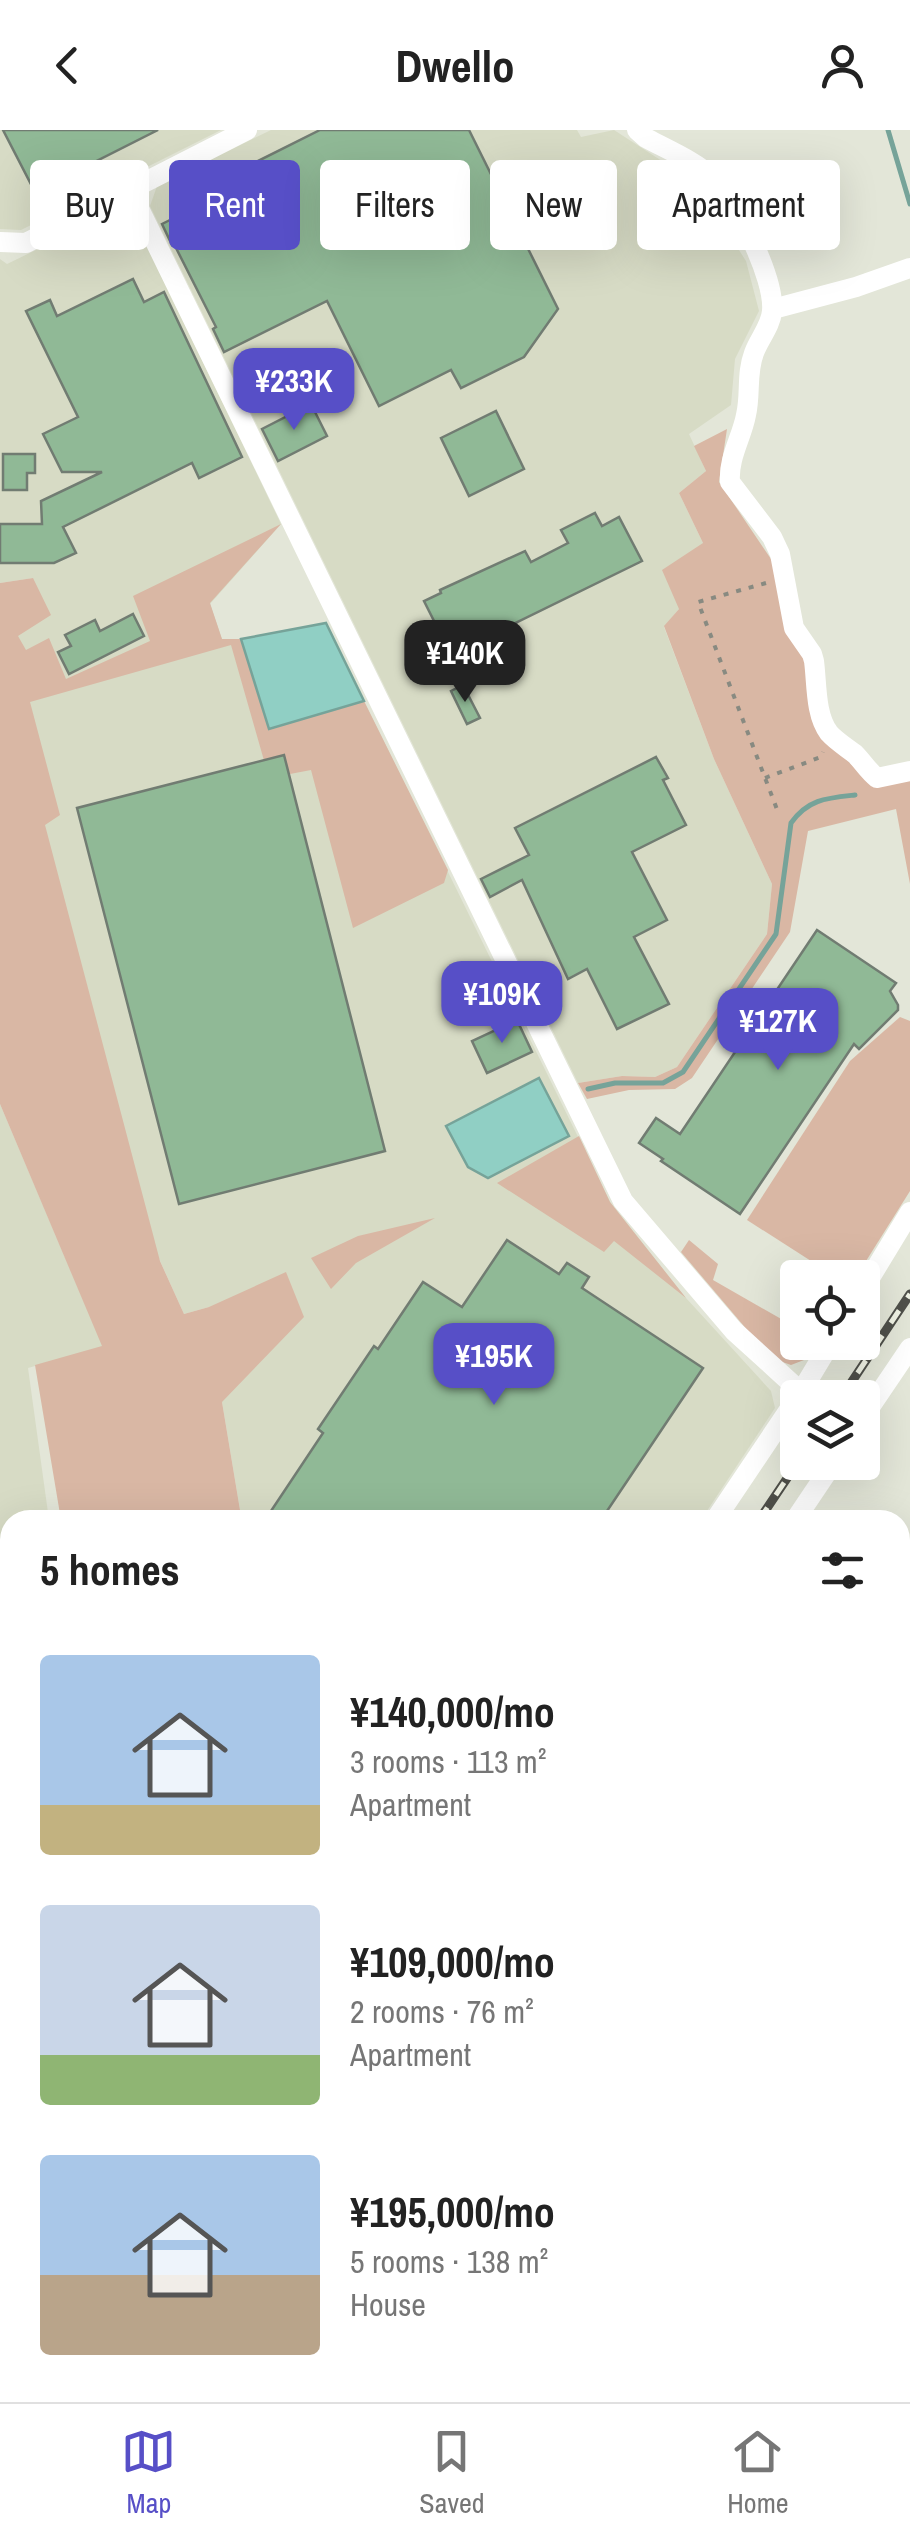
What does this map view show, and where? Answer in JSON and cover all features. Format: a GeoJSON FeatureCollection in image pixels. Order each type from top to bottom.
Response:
{"type":"FeatureCollection","features":[{"type":"Feature","properties":{"kind":"street"},"geometry":{"type":"LineString","coordinates":[[149,180],[246,130]]}},
{"type":"Feature","properties":{"kind":"street"},"geometry":{"type":"LineString","coordinates":[[637,130],[711,176],[724,191],[760,256],[773,309],[753,354],[746,419],[730,482],[772,537],[780,554],[794,628],[812,654],[821,716],[832,736],[877,778],[910,771]]}},
{"type":"Feature","properties":{"kind":"street"},"geometry":{"type":"LineString","coordinates":[[149,229],[623,1201],[734,1332],[788,1380]]}},
{"type":"Feature","properties":{"kind":"street"},"geometry":{"type":"LineString","coordinates":[[0,242],[30,240]]}},
{"type":"Feature","properties":{"kind":"street"},"geometry":{"type":"LineString","coordinates":[[773,309],[910,268]]}},
{"type":"Feature","properties":{"kind":"street"},"geometry":{"type":"LineString","coordinates":[[880,1261],[910,1212]]}},
{"type":"Feature","properties":{"kind":"street"},"geometry":{"type":"LineString","coordinates":[[880,1392],[910,1348]]}},
{"type":"Feature","properties":{"kind":"street"},"geometry":{"type":"LineString","coordinates":[[722,1510],[780,1423]]}},
{"type":"Feature","properties":{"kind":"street"},"geometry":{"type":"LineString","coordinates":[[802,1510],[822,1480]]}},
{"type":"Feature","properties":{"kind":"path"},"geometry":{"type":"LineString","coordinates":[[778,812],[698,602],[785,578]]}},
{"type":"Feature","properties":{"kind":"path"},"geometry":{"type":"LineString","coordinates":[[765,778],[821,757],[832,736]]}},
{"type":"Feature","properties":{"kind":"shaded area"},"geometry":{"type":"Polygon","coordinates":[[[0,130],[221,130],[149,166],[149,160],[30,160],[30,226],[21,230],[0,229],[0,130]]]}},
{"type":"Feature","properties":{"kind":"shaded area"},"geometry":{"type":"Polygon","coordinates":[[[271,130],[577,130],[581,137],[614,130],[660,160],[637,160],[637,250],[739,250],[746,261],[759,311],[735,359],[731,405],[689,434],[706,471],[679,493],[703,543],[679,609],[664,627],[714,759],[772,884],[767,934],[677,1067],[655,1077],[622,1076],[578,1083],[171,250],[300,250],[300,160],[210,160],[271,130]]]}},
{"type":"Feature","properties":{"kind":"shaded area"},"geometry":{"type":"Polygon","coordinates":[[[169,180],[169,245],[150,206],[157,186],[169,180]]]}},
{"type":"Feature","properties":{"kind":"shaded area"},"geometry":{"type":"Polygon","coordinates":[[[36,250],[149,250],[281,524],[210,604],[222,639],[241,639],[269,728],[364,701],[610,1202],[686,1298],[771,1391],[775,1408],[708,1510],[240,1510],[209,1307],[184,1314],[44,1003],[0,647],[33,578],[0,583],[0,259],[7,264],[36,250]]]}},
{"type":"Feature","properties":{"kind":"shaded area"},"geometry":{"type":"Polygon","coordinates":[[[727,429],[719,482],[773,562],[806,662],[818,729],[872,786],[910,778],[910,884],[896,809],[808,831],[790,932],[692,1078],[675,1089],[629,1090],[587,1099],[578,1083],[622,1076],[655,1077],[677,1067],[767,934],[772,884],[714,759],[664,626],[679,609],[662,570],[703,543],[679,493],[706,471],[694,446],[727,429]]]}},
{"type":"Feature","properties":{"kind":"shaded area"},"geometry":{"type":"Polygon","coordinates":[[[281,524],[210,603],[222,639],[241,639],[270,728],[364,701],[448,870],[444,883],[353,928],[311,770],[269,778],[231,645],[30,702],[60,815],[45,825],[160,1261],[184,1314],[209,1307],[286,1272],[304,1317],[222,1402],[240,1510],[59,1510],[35,1365],[102,1346],[0,1104],[0,583],[33,578],[51,615],[18,636],[26,650],[49,638],[66,679],[150,641],[133,596],[281,524]]]}},
{"type":"Feature","properties":{"kind":"shaded area"},"geometry":{"type":"Polygon","coordinates":[[[900,1017],[910,1021],[910,1191],[867,1260],[809,1260],[747,1220],[850,1061],[900,1017]]]}},
{"type":"Feature","properties":{"kind":"shaded area"},"geometry":{"type":"Polygon","coordinates":[[[0,1104],[103,1347],[28,1368],[48,1510],[0,1510],[0,1104]]]}},
{"type":"Feature","properties":{"kind":"shaded area"},"geometry":{"type":"Polygon","coordinates":[[[579,1136],[610,1202],[686,1298],[614,1241],[604,1252],[497,1183],[579,1136]]]}},
{"type":"Feature","properties":{"kind":"shaded area"},"geometry":{"type":"Polygon","coordinates":[[[435,1218],[356,1263],[331,1289],[311,1258],[358,1236],[435,1218]]]}},
{"type":"Feature","properties":{"kind":"shaded area"},"geometry":{"type":"Polygon","coordinates":[[[689,1240],[718,1264],[713,1280],[780,1318],[780,1360],[804,1360],[791,1365],[771,1358],[681,1252],[689,1240]]]}},
{"type":"Feature","properties":{"kind":"water"},"geometry":{"type":"Polygon","coordinates":[[[326,623],[364,701],[269,729],[241,639],[326,623]]]}},
{"type":"Feature","properties":{"kind":"water"},"geometry":{"type":"Polygon","coordinates":[[[539,1078],[569,1136],[488,1178],[468,1167],[446,1126],[539,1078]]]}},
{"type":"Feature","properties":{"kind":"building"},"geometry":{"type":"Polygon","coordinates":[[[3,130],[158,130],[98,160],[30,160],[30,182],[3,130]]]}},
{"type":"Feature","properties":{"kind":"building"},"geometry":{"type":"Polygon","coordinates":[[[320,130],[469,130],[490,172],[490,250],[529,250],[558,309],[524,357],[461,388],[451,370],[379,406],[327,301],[224,352],[213,329],[216,327],[177,250],[300,250],[300,160],[260,160],[320,130]]]}},
{"type":"Feature","properties":{"kind":"building"},"geometry":{"type":"Polygon","coordinates":[[[169,220],[169,239],[162,224],[169,220]]]}},
{"type":"Feature","properties":{"kind":"building"},"geometry":{"type":"Polygon","coordinates":[[[133,279],[144,302],[164,292],[242,457],[199,478],[192,463],[63,527],[76,553],[54,563],[0,563],[0,524],[42,524],[41,501],[102,472],[62,472],[43,434],[78,417],[26,311],[50,300],[57,316],[133,279]]]}},
{"type":"Feature","properties":{"kind":"building"},"geometry":{"type":"Polygon","coordinates":[[[311,404],[327,436],[278,461],[262,429],[311,404]]]}},
{"type":"Feature","properties":{"kind":"building"},"geometry":{"type":"Polygon","coordinates":[[[496,411],[524,469],[469,496],[441,438],[496,411]]]}},
{"type":"Feature","properties":{"kind":"building"},"geometry":{"type":"Polygon","coordinates":[[[3,454],[35,454],[35,473],[27,473],[27,490],[3,490],[3,454]]]}},
{"type":"Feature","properties":{"kind":"building"},"geometry":{"type":"Polygon","coordinates":[[[595,513],[602,526],[619,517],[642,561],[444,658],[428,624],[434,621],[424,601],[525,551],[531,562],[568,543],[561,530],[595,513]]]}},
{"type":"Feature","properties":{"kind":"building"},"geometry":{"type":"Polygon","coordinates":[[[133,614],[144,636],[69,674],[58,652],[71,646],[65,635],[95,620],[100,631],[133,614]]]}},
{"type":"Feature","properties":{"kind":"building"},"geometry":{"type":"Polygon","coordinates":[[[463,685],[480,718],[467,724],[451,691],[463,685]]]}},
{"type":"Feature","properties":{"kind":"building"},"geometry":{"type":"Polygon","coordinates":[[[284,755],[385,1151],[179,1204],[77,808],[284,755]]]}},
{"type":"Feature","properties":{"kind":"building"},"geometry":{"type":"Polygon","coordinates":[[[656,757],[686,825],[632,852],[667,920],[634,937],[669,1004],[617,1029],[587,969],[568,979],[522,880],[490,897],[481,879],[529,855],[515,828],[656,757]]]}},
{"type":"Feature","properties":{"kind":"building"},"geometry":{"type":"Polygon","coordinates":[[[817,930],[896,983],[890,991],[898,1010],[859,1049],[854,1044],[740,1214],[639,1143],[656,1118],[680,1134],[817,930]]]}},
{"type":"Feature","properties":{"kind":"building"},"geometry":{"type":"Polygon","coordinates":[[[517,1020],[532,1052],[487,1073],[472,1041],[517,1020]]]}},
{"type":"Feature","properties":{"kind":"building"},"geometry":{"type":"Polygon","coordinates":[[[507,1240],[559,1274],[567,1263],[589,1277],[582,1288],[703,1368],[608,1510],[272,1510],[323,1433],[318,1429],[423,1282],[462,1307],[507,1240]]]}},
{"type":"Feature","properties":{"kind":"waterway"},"geometry":{"type":"LineString","coordinates":[[888,130],[910,204]]}},
{"type":"Feature","properties":{"kind":"waterway"},"geometry":{"type":"LineString","coordinates":[[588,1089],[615,1083],[663,1083],[683,1072],[776,934],[791,823],[811,804],[855,795]]}},
{"type":"Feature","properties":{"kind":"railway"},"geometry":{"type":"LineString","coordinates":[[853,1380],[910,1294]]}},
{"type":"Feature","properties":{"kind":"railway"},"geometry":{"type":"LineString","coordinates":[[766,1510],[786,1480]]}}]}
